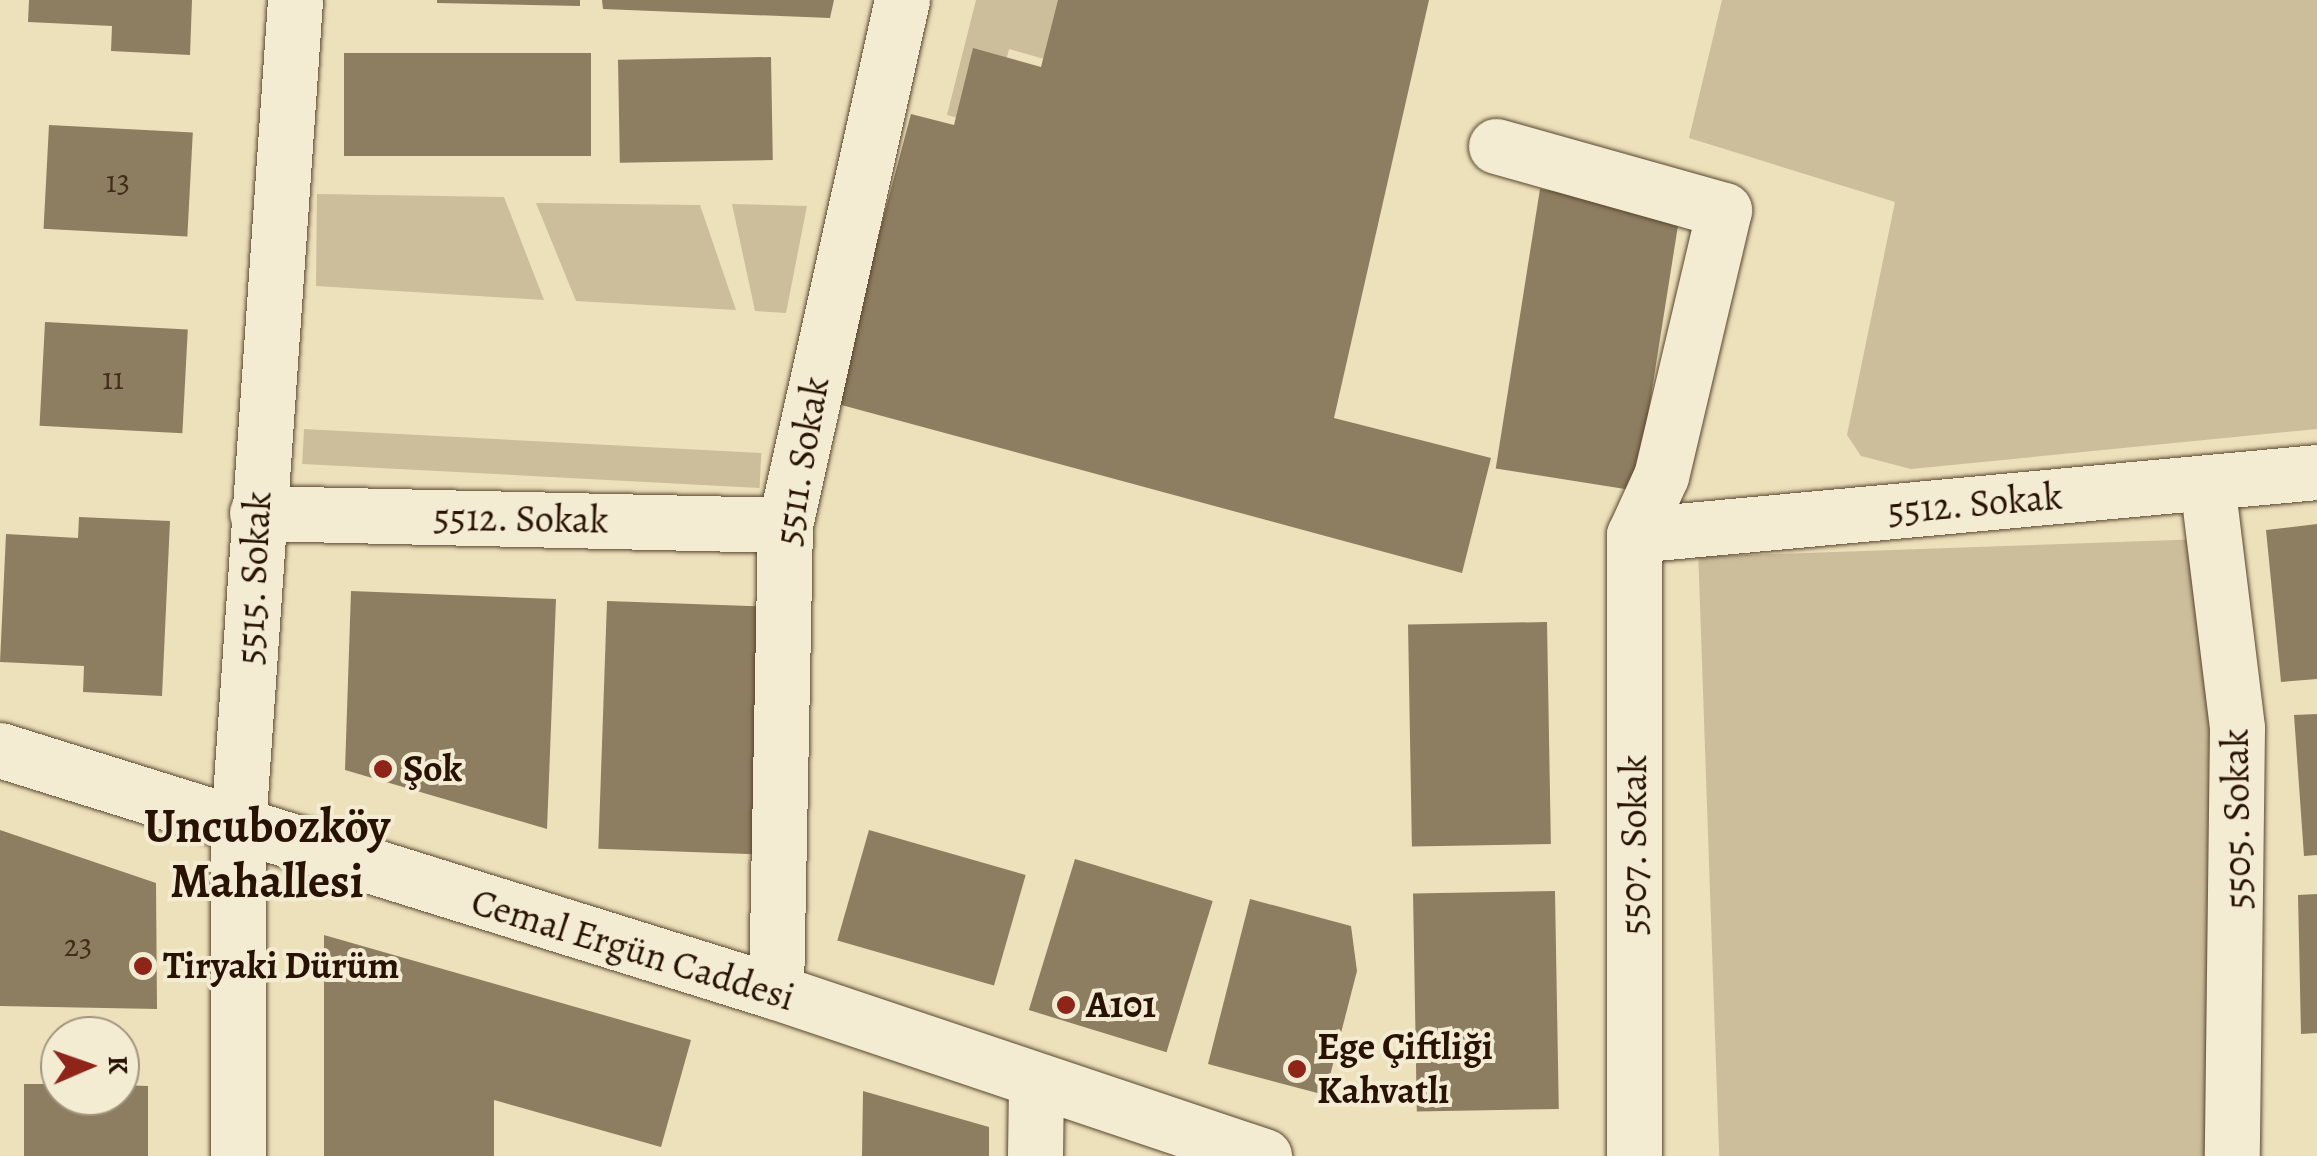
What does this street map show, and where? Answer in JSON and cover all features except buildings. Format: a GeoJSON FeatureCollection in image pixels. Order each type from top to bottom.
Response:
{"type":"FeatureCollection","features":[{"type":"Feature","properties":{"kind":"street","name":"5515. Sokak"},"geometry":{"type":"LineString","coordinates":[[238,1156],[238,826],[295,0]]}},
{"type":"Feature","properties":{"kind":"street","name":"5511. Sokak"},"geometry":{"type":"LineString","coordinates":[[776,992],[785,525],[902,0]]}},
{"type":"Feature","properties":{"kind":"street"},"geometry":{"type":"LineString","coordinates":[[1496,146],[1724,210],[1662,476],[1634,535]]}},
{"type":"Feature","properties":{"kind":"street","name":"5512. Sokak"},"geometry":{"type":"LineString","coordinates":[[1634,535],[2317,472]]}},
{"type":"Feature","properties":{"kind":"street","name":"5505. Sokak"},"geometry":{"type":"LineString","coordinates":[[2206,483],[2238,728],[2232,1156]]}},
{"type":"Feature","properties":{"kind":"street","name":"5512. Sokak"},"geometry":{"type":"LineString","coordinates":[[257,513],[785,525]]}},
{"type":"Feature","properties":{"kind":"street","name":"5507. Sokak"},"geometry":{"type":"LineString","coordinates":[[1634,535],[1634,1156]]}},
{"type":"Feature","properties":{"kind":"street","name":"Cemal Ergün Caddesi"},"geometry":{"type":"LineString","coordinates":[[0,750],[776,992],[1036,1084],[1264,1156]]}},
{"type":"Feature","properties":{"kind":"street"},"geometry":{"type":"LineString","coordinates":[[1036,1084],[1036,1156]]}},
{"type":"Feature","properties":{"kind":"shaded area"},"geometry":{"type":"Polygon","coordinates":[[[976,0],[1093,0],[1076,68],[1009,49],[990,126],[947,115],[976,0]]]}},
{"type":"Feature","properties":{"kind":"shaded area"},"geometry":{"type":"Polygon","coordinates":[[[1722,0],[2317,0],[2317,429],[1911,469],[1861,456],[1847,435],[1895,202],[1689,138],[1722,0]]]}},
{"type":"Feature","properties":{"kind":"shaded area"},"geometry":{"type":"Polygon","coordinates":[[[317,194],[504,197],[544,300],[316,286],[317,194]]]}},
{"type":"Feature","properties":{"kind":"shaded area"},"geometry":{"type":"Polygon","coordinates":[[[536,203],[700,205],[736,310],[576,301],[536,203]]]}},
{"type":"Feature","properties":{"kind":"shaded area"},"geometry":{"type":"Polygon","coordinates":[[[732,204],[807,206],[786,313],[755,311],[732,204]]]}},
{"type":"Feature","properties":{"kind":"shaded area"},"geometry":{"type":"Polygon","coordinates":[[[304,429],[761,453],[760,488],[302,464],[304,429]]]}},
{"type":"Feature","properties":{"kind":"shaded area"},"geometry":{"type":"Polygon","coordinates":[[[2205,539],[2227,1156],[1719,1156],[1698,557],[2205,539]]]}},
{"type":"Feature","properties":{"kind":"place","name":"Şok"},"geometry":{"type":"Point","coordinates":[383,769]}},
{"type":"Feature","properties":{"kind":"place","name":"Tiryaki Dürüm"},"geometry":{"type":"Point","coordinates":[143,966]}},
{"type":"Feature","properties":{"kind":"place","name":"A101"},"geometry":{"type":"Point","coordinates":[1066,1005]}},
{"type":"Feature","properties":{"kind":"place","name":"Ege Çiftliği Kahvatlı"},"geometry":{"type":"Point","coordinates":[1297,1069]}},
{"type":"Feature","properties":{"kind":"district","name":"Uncubozköy Mahallesi"},"geometry":{"type":"Point","coordinates":[267,854]}}]}
